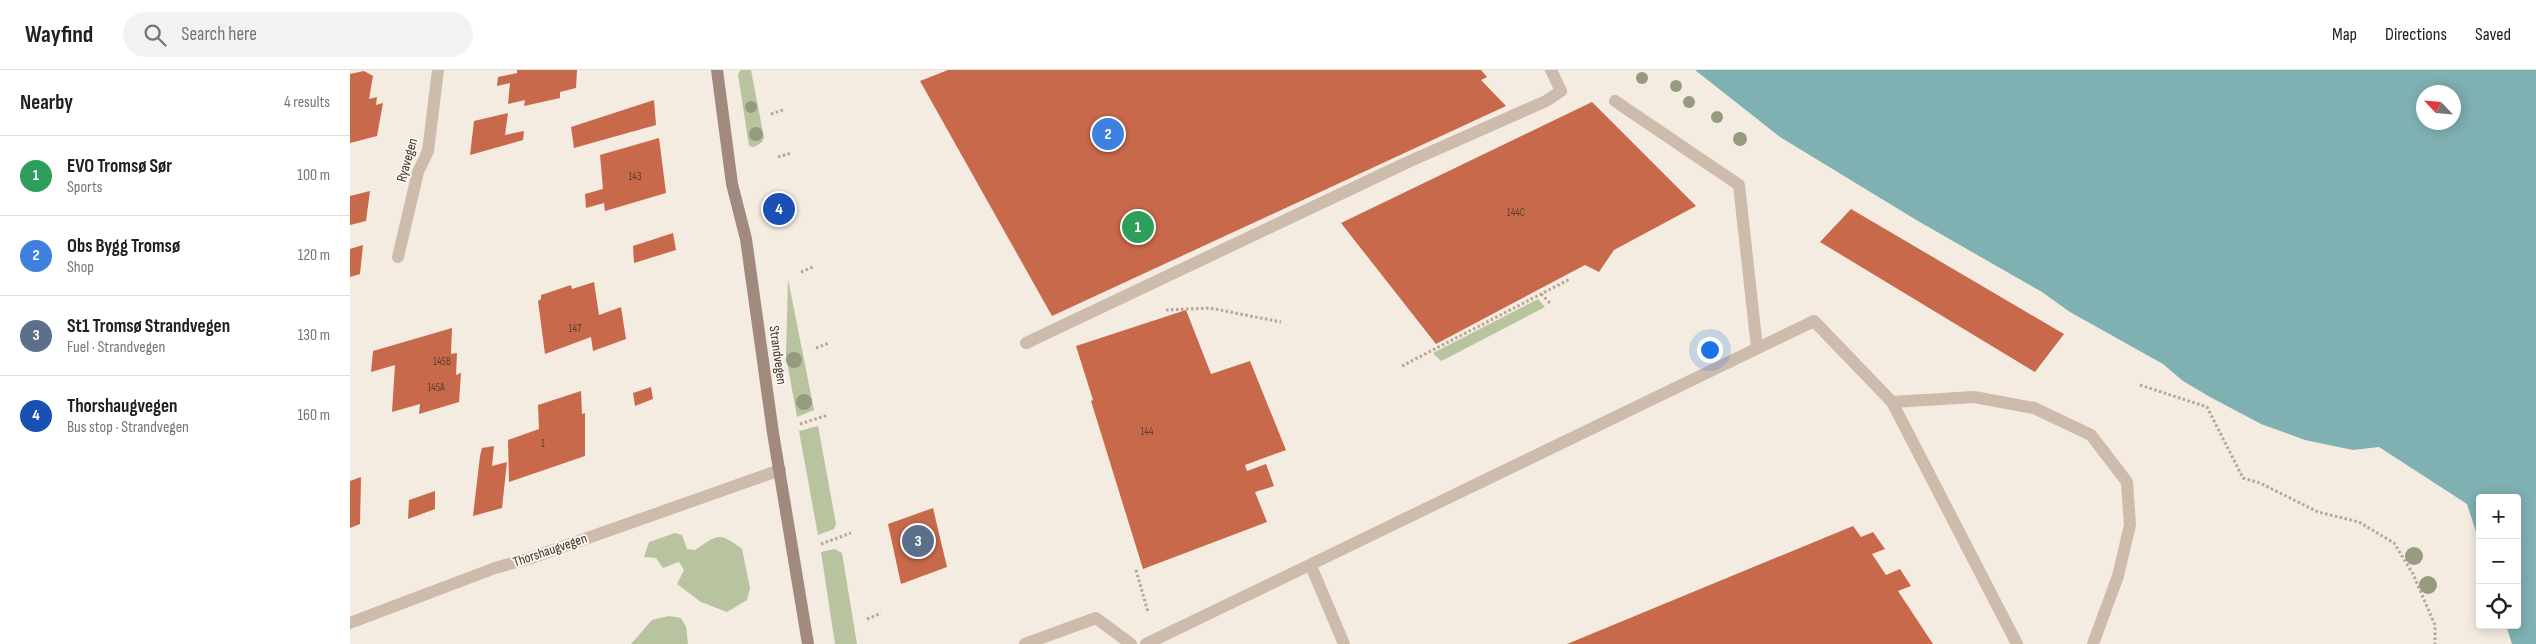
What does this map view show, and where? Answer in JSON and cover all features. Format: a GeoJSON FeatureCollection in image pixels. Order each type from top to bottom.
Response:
{"type":"FeatureCollection","features":[{"type":"Feature","properties":{"kind":"street","name":"Ryavegen"},"geometry":{"type":"LineString","coordinates":[[398,257],[418,172],[428,151],[438,70]]}},
{"type":"Feature","properties":{"kind":"street","name":"Strandvegen"},"geometry":{"type":"LineString","coordinates":[[717,70],[732,184],[746,239],[808,644]]}},
{"type":"Feature","properties":{"kind":"street"},"geometry":{"type":"LineString","coordinates":[[1026,343],[1416,158],[1546,101],[1561,91],[1551,70]]}},
{"type":"Feature","properties":{"kind":"street"},"geometry":{"type":"LineString","coordinates":[[1615,101],[1739,185],[1757,348]]}},
{"type":"Feature","properties":{"kind":"street"},"geometry":{"type":"LineString","coordinates":[[1151,641],[1312,566],[1602,422],[1814,321],[1892,402],[2017,644]]}},
{"type":"Feature","properties":{"kind":"street"},"geometry":{"type":"LineString","coordinates":[[1892,402],[1974,397],[2034,408],[2091,435],[2127,482],[2130,525],[2118,576],[2093,644]]}},
{"type":"Feature","properties":{"kind":"street","name":"Thorshaugvegen"},"geometry":{"type":"LineString","coordinates":[[350,623],[495,568],[531,558],[780,470]]}},
{"type":"Feature","properties":{"kind":"street"},"geometry":{"type":"LineString","coordinates":[[1312,566],[1344,644]]}},
{"type":"Feature","properties":{"kind":"street"},"geometry":{"type":"LineString","coordinates":[[1025,644],[1096,618],[1131,644]]}},
{"type":"Feature","properties":{"kind":"path"},"geometry":{"type":"LineString","coordinates":[[771,114],[783,110]]}},
{"type":"Feature","properties":{"kind":"path"},"geometry":{"type":"LineString","coordinates":[[778,157],[791,153]]}},
{"type":"Feature","properties":{"kind":"path"},"geometry":{"type":"LineString","coordinates":[[801,272],[813,267]]}},
{"type":"Feature","properties":{"kind":"path"},"geometry":{"type":"LineString","coordinates":[[1402,366],[1570,279]]}},
{"type":"Feature","properties":{"kind":"path"},"geometry":{"type":"LineString","coordinates":[[1541,294],[1551,304]]}},
{"type":"Feature","properties":{"kind":"path"},"geometry":{"type":"LineString","coordinates":[[1162,311],[1180,307],[1210,307],[1281,322]]}},
{"type":"Feature","properties":{"kind":"path"},"geometry":{"type":"LineString","coordinates":[[816,348],[829,343]]}},
{"type":"Feature","properties":{"kind":"path"},"geometry":{"type":"LineString","coordinates":[[2140,386],[2207,407],[2243,478],[2260,483],[2318,512],[2360,522],[2394,543],[2413,574],[2435,625],[2435,644]]}},
{"type":"Feature","properties":{"kind":"path"},"geometry":{"type":"LineString","coordinates":[[820,544],[851,533]]}},
{"type":"Feature","properties":{"kind":"path"},"geometry":{"type":"LineString","coordinates":[[1136,570],[1151,641]]}},
{"type":"Feature","properties":{"kind":"path"},"geometry":{"type":"LineString","coordinates":[[867,619],[881,613]]}},
{"type":"Feature","properties":{"kind":"green space"},"geometry":{"type":"Polygon","coordinates":[[[741,70],[751,70],[764,138],[762,142],[754,147],[749,146],[738,74],[741,70]]]}},
{"type":"Feature","properties":{"kind":"green space"},"geometry":{"type":"Polygon","coordinates":[[[788,279],[814,410],[797,417],[786,356],[788,279]]]}},
{"type":"Feature","properties":{"kind":"green space"},"geometry":{"type":"Polygon","coordinates":[[[1538,299],[1545,307],[1455,354],[1441,361],[1433,353],[1538,299]]]}},
{"type":"Feature","properties":{"kind":"green space"},"geometry":{"type":"Polygon","coordinates":[[[818,426],[836,524],[834,529],[818,535],[799,431],[818,426]]]}},
{"type":"Feature","properties":{"kind":"green space"},"geometry":{"type":"Polygon","coordinates":[[[675,533],[682,535],[687,549],[695,550],[714,538],[719,537],[728,540],[742,549],[750,588],[747,600],[727,612],[701,602],[677,584],[684,570],[679,562],[663,568],[656,558],[644,557],[649,542],[675,533]]]}},
{"type":"Feature","properties":{"kind":"green space"},"geometry":{"type":"Polygon","coordinates":[[[835,549],[842,553],[857,644],[835,644],[821,552],[835,549]]]}},
{"type":"Feature","properties":{"kind":"green space"},"geometry":{"type":"Polygon","coordinates":[[[669,616],[681,618],[686,627],[688,644],[631,644],[652,620],[669,616]]]}},
{"type":"Feature","properties":{"kind":"water"},"geometry":{"type":"Polygon","coordinates":[[[1695,70],[2536,70],[2536,644],[2512,644],[2507,629],[2521,629],[2521,494],[2476,494],[2476,532],[2467,504],[2379,447],[2353,450],[2305,440],[2261,424],[2210,397],[2183,381],[2163,364],[2070,312],[2042,292],[1918,221],[1780,137],[1695,70]]]}},
{"type":"Feature","properties":{"kind":"building"},"geometry":{"type":"Polygon","coordinates":[[[517,70],[577,70],[576,88],[560,92],[560,98],[524,106],[525,100],[508,104],[510,83],[497,86],[498,77],[517,73],[517,70]]]}},
{"type":"Feature","properties":{"kind":"building"},"geometry":{"type":"Polygon","coordinates":[[[948,70],[1481,70],[1487,77],[1481,80],[1506,106],[1052,316],[920,81],[948,70]]]}},
{"type":"Feature","properties":{"kind":"building"},"geometry":{"type":"Polygon","coordinates":[[[364,71],[373,76],[369,99],[377,97],[376,105],[383,103],[377,136],[350,143],[350,74],[364,71]]]}},
{"type":"Feature","properties":{"kind":"building"},"geometry":{"type":"Polygon","coordinates":[[[654,100],[656,125],[574,148],[571,127],[654,100]]]}},
{"type":"Feature","properties":{"kind":"building"},"geometry":{"type":"Polygon","coordinates":[[[1592,102],[1696,206],[1614,250],[1599,272],[1585,265],[1436,344],[1341,223],[1592,102]]]}},
{"type":"Feature","properties":{"kind":"building"},"geometry":{"type":"Polygon","coordinates":[[[508,113],[505,135],[524,131],[523,140],[470,155],[474,121],[508,113]]]}},
{"type":"Feature","properties":{"kind":"building"},"geometry":{"type":"Polygon","coordinates":[[[659,138],[666,193],[605,211],[604,203],[586,208],[585,194],[603,189],[600,155],[659,138]]]}},
{"type":"Feature","properties":{"kind":"building"},"geometry":{"type":"Polygon","coordinates":[[[370,191],[366,221],[350,225],[350,196],[370,191]]]}},
{"type":"Feature","properties":{"kind":"building"},"geometry":{"type":"Polygon","coordinates":[[[1851,209],[2064,334],[2035,372],[1820,242],[1851,209]]]}},
{"type":"Feature","properties":{"kind":"building"},"geometry":{"type":"Polygon","coordinates":[[[673,233],[676,250],[634,263],[633,246],[673,233]]]}},
{"type":"Feature","properties":{"kind":"building"},"geometry":{"type":"Polygon","coordinates":[[[363,245],[360,274],[350,277],[350,249],[363,245]]]}},
{"type":"Feature","properties":{"kind":"building"},"geometry":{"type":"Polygon","coordinates":[[[594,282],[599,315],[621,307],[626,339],[593,351],[591,337],[545,354],[538,301],[541,299],[541,295],[571,285],[572,289],[594,282]]]}},
{"type":"Feature","properties":{"kind":"building"},"geometry":{"type":"Polygon","coordinates":[[[1186,310],[1211,374],[1250,361],[1286,450],[1245,465],[1247,471],[1266,464],[1274,486],[1255,492],[1267,522],[1143,569],[1076,346],[1186,310]]]}},
{"type":"Feature","properties":{"kind":"building"},"geometry":{"type":"Polygon","coordinates":[[[452,328],[451,354],[457,353],[456,375],[461,373],[459,402],[419,414],[420,404],[392,412],[395,365],[371,372],[373,351],[452,328]]]}},
{"type":"Feature","properties":{"kind":"building"},"geometry":{"type":"Polygon","coordinates":[[[651,387],[653,399],[635,406],[633,393],[651,387]]]}},
{"type":"Feature","properties":{"kind":"building"},"geometry":{"type":"Polygon","coordinates":[[[581,391],[582,414],[585,413],[585,456],[509,482],[508,440],[539,429],[538,405],[581,391]]]}},
{"type":"Feature","properties":{"kind":"building"},"geometry":{"type":"Polygon","coordinates":[[[494,446],[492,466],[507,462],[502,508],[473,516],[482,448],[494,446]]]}},
{"type":"Feature","properties":{"kind":"building"},"geometry":{"type":"Polygon","coordinates":[[[361,477],[360,524],[350,528],[350,481],[361,477]]]}},
{"type":"Feature","properties":{"kind":"building"},"geometry":{"type":"Polygon","coordinates":[[[435,491],[435,509],[408,519],[409,500],[435,491]]]}},
{"type":"Feature","properties":{"kind":"building"},"geometry":{"type":"Polygon","coordinates":[[[933,508],[947,567],[901,584],[888,524],[933,508]]]}},
{"type":"Feature","properties":{"kind":"building"},"geometry":{"type":"Polygon","coordinates":[[[1853,526],[1861,537],[1873,532],[1885,549],[1872,554],[1886,575],[1900,569],[1911,586],[1898,591],[1933,644],[1567,644],[1853,526]]]}},
{"type":"Feature","properties":{"kind":"place","name":"Obs Bygg Tromsø"},"geometry":{"type":"Point","coordinates":[1108,134]}},
{"type":"Feature","properties":{"kind":"place","name":"Thorshaugvegen"},"geometry":{"type":"Point","coordinates":[779,209]}},
{"type":"Feature","properties":{"kind":"place","name":"EVO Tromsø Sør"},"geometry":{"type":"Point","coordinates":[1138,227]}},
{"type":"Feature","properties":{"kind":"place","name":"St1 Tromsø Strandvegen"},"geometry":{"type":"Point","coordinates":[918,541]}}]}
